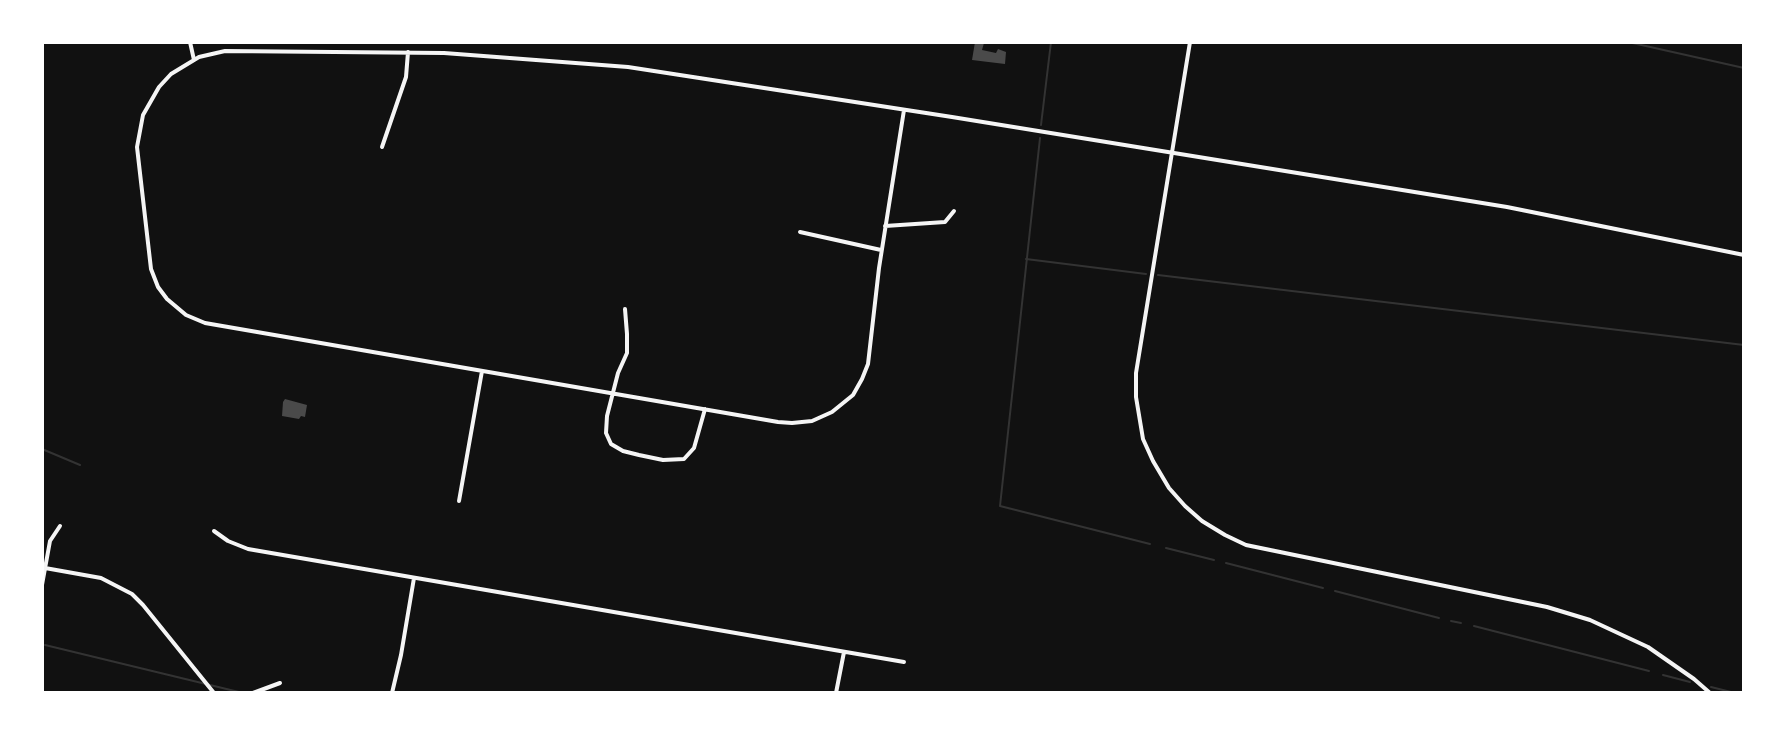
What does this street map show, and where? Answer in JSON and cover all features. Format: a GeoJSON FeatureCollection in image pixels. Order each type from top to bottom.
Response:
{"type":"FeatureCollection","features":[{"type":"Feature","properties":{"kind":"street"},"geometry":{"type":"LineString","coordinates":[[190,42],[194,60]]}},
{"type":"Feature","properties":{"kind":"street"},"geometry":{"type":"LineString","coordinates":[[1190,42],[1138,362],[1136,397],[1139,422],[1150,454],[1169,488],[1185,506],[1216,530],[1246,544],[1547,607],[1590,620],[1648,647],[1695,679],[1710,693]]}},
{"type":"Feature","properties":{"kind":"street"},"geometry":{"type":"LineString","coordinates":[[904,110],[881,250],[868,364],[856,391],[831,412],[812,421],[792,423],[705,409],[205,323],[186,315],[167,299],[158,286],[149,259],[138,138],[143,115],[159,87],[171,74],[194,60],[225,51],[408,52],[628,67],[904,110],[1507,207],[1744,255]]}},
{"type":"Feature","properties":{"kind":"street"},"geometry":{"type":"LineString","coordinates":[[382,147],[406,77],[408,52]]}},
{"type":"Feature","properties":{"kind":"street"},"geometry":{"type":"LineString","coordinates":[[885,226],[945,222],[954,211]]}},
{"type":"Feature","properties":{"kind":"street"},"geometry":{"type":"LineString","coordinates":[[800,232],[881,250]]}},
{"type":"Feature","properties":{"kind":"street"},"geometry":{"type":"LineString","coordinates":[[625,309],[627,353],[612,393],[606,433],[611,444],[623,451],[655,458],[684,459],[694,448],[705,409]]}},
{"type":"Feature","properties":{"kind":"street"},"geometry":{"type":"LineString","coordinates":[[459,501],[482,371]]}},
{"type":"Feature","properties":{"kind":"street"},"geometry":{"type":"LineString","coordinates":[[42,585],[50,541],[60,526]]}},
{"type":"Feature","properties":{"kind":"street"},"geometry":{"type":"LineString","coordinates":[[214,531],[228,541],[248,549],[904,662]]}},
{"type":"Feature","properties":{"kind":"street"},"geometry":{"type":"LineString","coordinates":[[45,568],[101,578],[132,594],[214,693]]}},
{"type":"Feature","properties":{"kind":"street"},"geometry":{"type":"LineString","coordinates":[[392,693],[414,578]]}},
{"type":"Feature","properties":{"kind":"street"},"geometry":{"type":"LineString","coordinates":[[836,693],[844,651]]}},
{"type":"Feature","properties":{"kind":"street"},"geometry":{"type":"LineString","coordinates":[[253,693],[280,683]]}},
{"type":"Feature","properties":{"kind":"building"},"geometry":{"type":"Polygon","coordinates":[[[975,42],[984,43],[982,50],[996,53],[998,49],[1006,52],[1005,64],[972,60],[975,42]]]}},
{"type":"Feature","properties":{"kind":"building"},"geometry":{"type":"Polygon","coordinates":[[[285,399],[307,405],[305,417],[301,416],[299,419],[282,416],[285,399]]]}},
{"type":"Feature","properties":{"kind":"waterway"},"geometry":{"type":"LineString","coordinates":[[1041,125],[1051,42]]}},
{"type":"Feature","properties":{"kind":"waterway"},"geometry":{"type":"LineString","coordinates":[[1628,42],[1744,68]]}},
{"type":"Feature","properties":{"kind":"waterway"},"geometry":{"type":"LineString","coordinates":[[1040,138],[1000,506],[1150,544]]}},
{"type":"Feature","properties":{"kind":"waterway"},"geometry":{"type":"LineString","coordinates":[[1026,259],[1146,274]]}},
{"type":"Feature","properties":{"kind":"waterway"},"geometry":{"type":"LineString","coordinates":[[1158,275],[1744,345]]}},
{"type":"Feature","properties":{"kind":"waterway"},"geometry":{"type":"LineString","coordinates":[[42,449],[80,465]]}},
{"type":"Feature","properties":{"kind":"waterway"},"geometry":{"type":"LineString","coordinates":[[1166,548],[1214,560]]}},
{"type":"Feature","properties":{"kind":"waterway"},"geometry":{"type":"LineString","coordinates":[[1226,563],[1323,588]]}},
{"type":"Feature","properties":{"kind":"waterway"},"geometry":{"type":"LineString","coordinates":[[1335,591],[1439,618]]}},
{"type":"Feature","properties":{"kind":"waterway"},"geometry":{"type":"LineString","coordinates":[[1451,621],[1461,623]]}},
{"type":"Feature","properties":{"kind":"waterway"},"geometry":{"type":"LineString","coordinates":[[1474,626],[1649,671]]}},
{"type":"Feature","properties":{"kind":"waterway"},"geometry":{"type":"LineString","coordinates":[[45,645],[243,693]]}},
{"type":"Feature","properties":{"kind":"waterway"},"geometry":{"type":"LineString","coordinates":[[1663,675],[1690,682]]}},
{"type":"Feature","properties":{"kind":"waterway"},"geometry":{"type":"LineString","coordinates":[[1711,687],[1735,693]]}}]}
